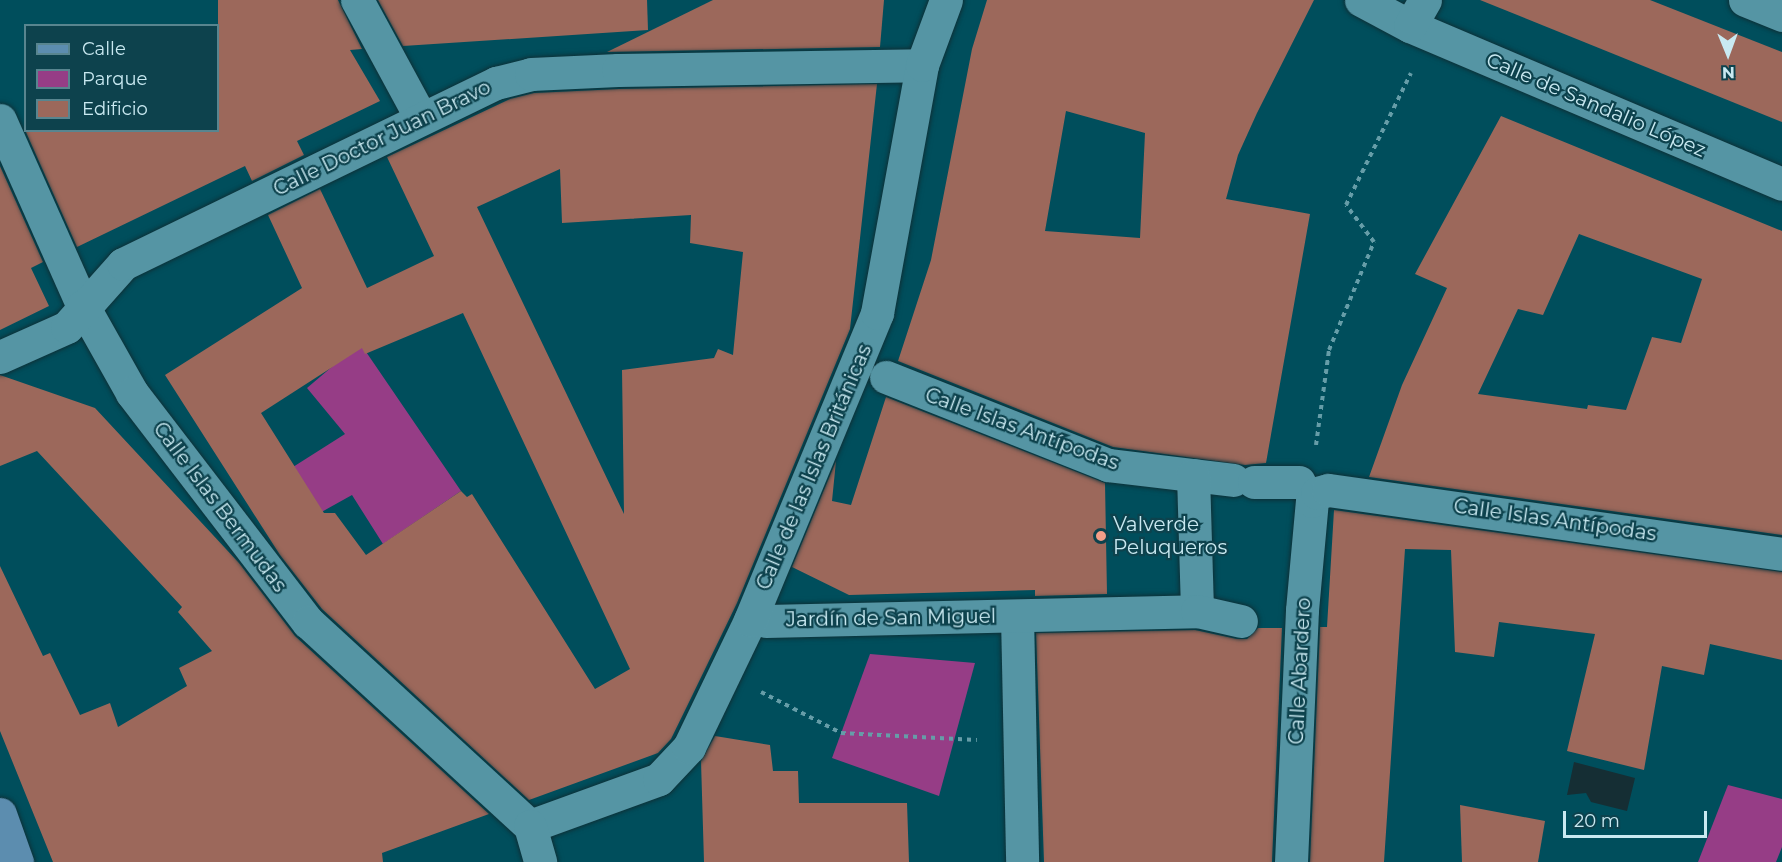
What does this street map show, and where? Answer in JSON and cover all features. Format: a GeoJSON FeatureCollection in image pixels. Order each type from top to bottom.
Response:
{"type":"FeatureCollection","features":[{"type":"Feature","properties":{"kind":"main road"},"geometry":{"type":"LineString","coordinates":[[1,817],[17,862]]}},
{"type":"Feature","properties":{"kind":"street"},"geometry":{"type":"LineString","coordinates":[[357,0],[421,118]]}},
{"type":"Feature","properties":{"kind":"street","name":"Calle de las Islas Británicas"},"geometry":{"type":"LineString","coordinates":[[531,826],[659,779],[689,747],[750,620],[877,313],[922,65],[946,0]]}},
{"type":"Feature","properties":{"kind":"street","name":"Calle de Sandalio López"},"geometry":{"type":"LineString","coordinates":[[1361,0],[1418,13],[1782,184]]}},
{"type":"Feature","properties":{"kind":"street"},"geometry":{"type":"LineString","coordinates":[[1745,0],[1782,15]]}},
{"type":"Feature","properties":{"kind":"street","name":"Calle Doctor Juan Bravo"},"geometry":{"type":"LineString","coordinates":[[0,357],[54,335],[67,327],[83,306],[123,264],[496,83],[531,74],[922,65]]}},
{"type":"Feature","properties":{"kind":"street","name":"Calle Islas Bermudas"},"geometry":{"type":"LineString","coordinates":[[0,120],[83,306],[132,393],[308,622],[531,826]]}},
{"type":"Feature","properties":{"kind":"street","name":"Calle Islas Antípodas"},"geometry":{"type":"LineString","coordinates":[[886,377],[1108,465],[1244,481],[1313,486],[1782,554]]}},
{"type":"Feature","properties":{"kind":"street"},"geometry":{"type":"LineString","coordinates":[[1193,475],[1197,611]]}},
{"type":"Feature","properties":{"kind":"street","name":"Calle Abardero"},"geometry":{"type":"LineString","coordinates":[[1291,862],[1302,610],[1312,501],[1317,493],[1313,486]]}},
{"type":"Feature","properties":{"kind":"street","name":"Jardín de San Miguel"},"geometry":{"type":"LineString","coordinates":[[766,621],[1197,611],[1241,621]]}},
{"type":"Feature","properties":{"kind":"street","name":"Jardín de San Miguel"},"geometry":{"type":"LineString","coordinates":[[1017,616],[1023,862]]}},
{"type":"Feature","properties":{"kind":"street"},"geometry":{"type":"LineString","coordinates":[[531,826],[540,862]]}},
{"type":"Feature","properties":{"kind":"path"},"geometry":{"type":"LineString","coordinates":[[1316,450],[1329,350],[1374,242],[1346,206],[1413,70]]}},
{"type":"Feature","properties":{"kind":"path"},"geometry":{"type":"LineString","coordinates":[[750,686],[841,733],[954,741]]}},
{"type":"Feature","properties":{"kind":"green space"},"geometry":{"type":"Polygon","coordinates":[[[360,343],[461,491],[383,544],[352,495],[273,539],[244,498],[345,434],[307,388],[360,343]]]}},
{"type":"Feature","properties":{"kind":"green space"},"geometry":{"type":"Polygon","coordinates":[[[870,654],[975,663],[939,796],[832,758],[870,654]]]}},
{"type":"Feature","properties":{"kind":"green space"},"geometry":{"type":"Polygon","coordinates":[[[1728,785],[1782,799],[1782,847],[1776,862],[1698,862],[1728,785]]]}},
{"type":"Feature","properties":{"kind":"water"},"geometry":{"type":"Polygon","coordinates":[[[1574,762],[1635,778],[1627,811],[1591,802],[1586,793],[1567,795],[1574,762]]]}},
{"type":"Feature","properties":{"kind":"building"},"geometry":{"type":"Polygon","coordinates":[[[218,0],[338,0],[362,49],[350,50],[380,101],[297,141],[304,155],[252,181],[245,166],[77,247],[26,132],[219,132],[218,0]]]}},
{"type":"Feature","properties":{"kind":"building"},"geometry":{"type":"Polygon","coordinates":[[[378,0],[647,0],[648,30],[403,46],[378,0]]]}},
{"type":"Feature","properties":{"kind":"building"},"geometry":{"type":"Polygon","coordinates":[[[713,0],[884,0],[880,47],[607,52],[713,0]]]}},
{"type":"Feature","properties":{"kind":"building"},"geometry":{"type":"Polygon","coordinates":[[[987,0],[1314,0],[1238,155],[1226,199],[1310,214],[1266,463],[1245,465],[1113,447],[898,361],[931,260],[972,49],[987,0]],[[1066,111],[1045,231],[1140,238],[1145,133],[1066,111]]]}},
{"type":"Feature","properties":{"kind":"building"},"geometry":{"type":"Polygon","coordinates":[[[1480,0],[1650,0],[1782,52],[1782,122],[1480,0]]]}},
{"type":"Feature","properties":{"kind":"building"},"geometry":{"type":"Polygon","coordinates":[[[877,84],[850,329],[737,603],[671,739],[658,753],[529,800],[322,609],[280,555],[165,375],[302,288],[268,215],[320,189],[367,288],[434,256],[387,157],[510,99],[534,93],[877,84]],[[560,169],[477,207],[624,514],[622,370],[714,358],[718,349],[733,355],[743,252],[690,243],[691,215],[562,223],[560,169]],[[463,313],[365,354],[362,348],[261,413],[324,513],[335,513],[366,555],[461,491],[467,497],[472,494],[595,689],[630,669],[463,313]]]}},
{"type":"Feature","properties":{"kind":"building"},"geometry":{"type":"Polygon","coordinates":[[[1501,116],[1782,231],[1782,535],[1369,477],[1402,385],[1447,288],[1415,274],[1501,116]],[[1579,234],[1543,315],[1518,309],[1478,394],[1587,409],[1588,405],[1626,410],[1652,337],[1681,343],[1702,279],[1579,234]]]}},
{"type":"Feature","properties":{"kind":"building"},"geometry":{"type":"Polygon","coordinates":[[[0,166],[43,262],[31,268],[49,306],[0,330],[0,166]]]}},
{"type":"Feature","properties":{"kind":"building"},"geometry":{"type":"Polygon","coordinates":[[[0,375],[95,408],[239,563],[295,636],[489,814],[382,853],[383,862],[53,862],[0,731],[0,566],[43,656],[50,653],[80,715],[110,703],[118,727],[187,686],[179,668],[212,651],[178,612],[182,607],[37,451],[0,466],[0,375]]]}},
{"type":"Feature","properties":{"kind":"building"},"geometry":{"type":"Polygon","coordinates":[[[886,397],[1105,483],[1107,594],[1035,596],[1035,590],[849,595],[792,567],[836,461],[832,501],[851,505],[886,397]]]}},
{"type":"Feature","properties":{"kind":"building"},"geometry":{"type":"Polygon","coordinates":[[[1334,510],[1782,572],[1782,660],[1710,644],[1704,675],[1662,666],[1644,770],[1567,751],[1595,634],[1499,622],[1494,657],[1455,652],[1451,550],[1405,549],[1384,862],[1310,862],[1320,627],[1327,627],[1334,510]]]}},
{"type":"Feature","properties":{"kind":"building"},"geometry":{"type":"Polygon","coordinates":[[[1258,628],[1282,628],[1272,862],[1044,862],[1036,633],[1195,630],[1247,639],[1258,628]]]}},
{"type":"Feature","properties":{"kind":"building"},"geometry":{"type":"Polygon","coordinates":[[[715,736],[770,745],[773,771],[798,771],[799,803],[907,803],[909,862],[704,862],[701,761],[715,736]]]}},
{"type":"Feature","properties":{"kind":"building"},"geometry":{"type":"Polygon","coordinates":[[[1460,805],[1545,821],[1538,862],[1462,862],[1460,805]]]}},
{"type":"Feature","properties":{"kind":"place","name":"Valverde Peluqueros"},"geometry":{"type":"Point","coordinates":[1101,536]}}]}
